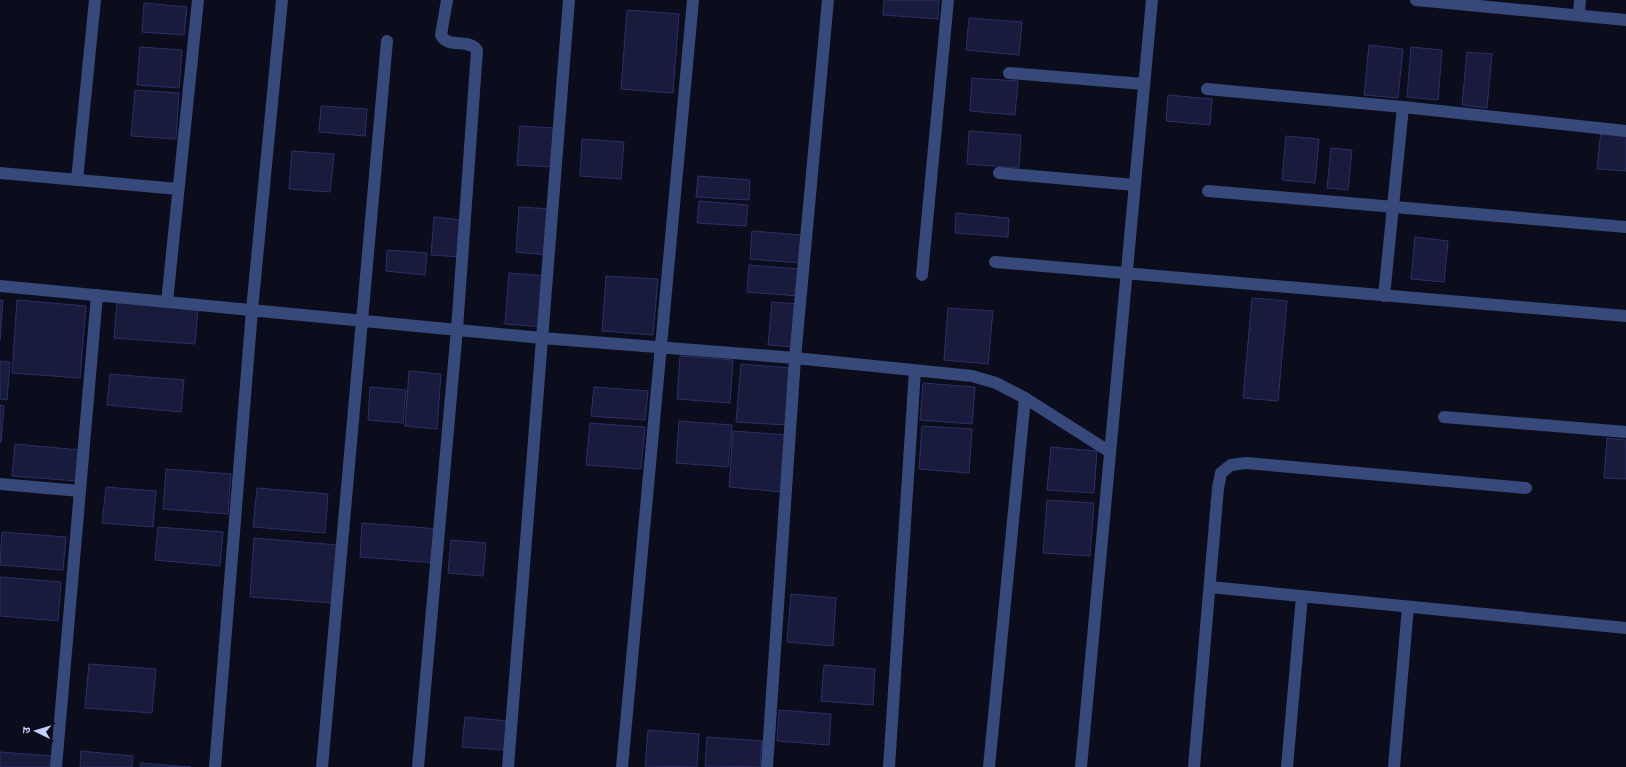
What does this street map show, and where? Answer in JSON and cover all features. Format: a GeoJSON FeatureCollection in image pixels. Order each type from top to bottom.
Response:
{"type":"FeatureCollection","features":[{"type":"Feature","properties":{"kind":"street"},"geometry":{"type":"LineString","coordinates":[[77,180],[95,0]]}},
{"type":"Feature","properties":{"kind":"street"},"geometry":{"type":"LineString","coordinates":[[166,302],[198,0]]}},
{"type":"Feature","properties":{"kind":"street"},"geometry":{"type":"LineString","coordinates":[[215,767],[252,310],[282,0]]}},
{"type":"Feature","properties":{"kind":"street"},"geometry":{"type":"LineString","coordinates":[[418,767],[457,329],[477,50],[475,47],[470,45],[448,42],[444,40],[441,35],[447,0]]}},
{"type":"Feature","properties":{"kind":"street"},"geometry":{"type":"LineString","coordinates":[[508,767],[569,0]]}},
{"type":"Feature","properties":{"kind":"street"},"geometry":{"type":"LineString","coordinates":[[622,767],[693,0]]}},
{"type":"Feature","properties":{"kind":"street"},"geometry":{"type":"LineString","coordinates":[[767,767],[795,358],[828,0]]}},
{"type":"Feature","properties":{"kind":"street"},"geometry":{"type":"LineString","coordinates":[[922,275],[948,0]]}},
{"type":"Feature","properties":{"kind":"street"},"geometry":{"type":"LineString","coordinates":[[1081,767],[1152,0]]}},
{"type":"Feature","properties":{"kind":"street"},"geometry":{"type":"LineString","coordinates":[[1416,0],[1626,20]]}},
{"type":"Feature","properties":{"kind":"street"},"geometry":{"type":"LineString","coordinates":[[1579,15],[1580,0]]}},
{"type":"Feature","properties":{"kind":"street"},"geometry":{"type":"LineString","coordinates":[[322,767],[387,41]]}},
{"type":"Feature","properties":{"kind":"street"},"geometry":{"type":"LineString","coordinates":[[1009,73],[1144,84]]}},
{"type":"Feature","properties":{"kind":"street"},"geometry":{"type":"LineString","coordinates":[[1207,89],[1403,107],[1626,131]]}},
{"type":"Feature","properties":{"kind":"street"},"geometry":{"type":"LineString","coordinates":[[1384,296],[1403,107]]}},
{"type":"Feature","properties":{"kind":"street"},"geometry":{"type":"LineString","coordinates":[[0,172],[178,189]]}},
{"type":"Feature","properties":{"kind":"street"},"geometry":{"type":"LineString","coordinates":[[999,173],[1135,185]]}},
{"type":"Feature","properties":{"kind":"street"},"geometry":{"type":"LineString","coordinates":[[1208,191],[1626,227]]}},
{"type":"Feature","properties":{"kind":"street"},"geometry":{"type":"LineString","coordinates":[[995,262],[1626,316]]}},
{"type":"Feature","properties":{"kind":"street"},"geometry":{"type":"LineString","coordinates":[[0,286],[542,338],[795,358],[972,376],[996,383],[1025,398],[1110,452]]}},
{"type":"Feature","properties":{"kind":"street"},"geometry":{"type":"LineString","coordinates":[[56,767],[97,295]]}},
{"type":"Feature","properties":{"kind":"street"},"geometry":{"type":"LineString","coordinates":[[889,767],[915,370]]}},
{"type":"Feature","properties":{"kind":"street"},"geometry":{"type":"LineString","coordinates":[[989,767],[1025,398]]}},
{"type":"Feature","properties":{"kind":"street"},"geometry":{"type":"LineString","coordinates":[[1444,417],[1626,432]]}},
{"type":"Feature","properties":{"kind":"street"},"geometry":{"type":"LineString","coordinates":[[1194,767],[1218,488],[1221,473],[1231,465],[1246,463],[1526,488]]}},
{"type":"Feature","properties":{"kind":"street"},"geometry":{"type":"LineString","coordinates":[[0,484],[80,491]]}},
{"type":"Feature","properties":{"kind":"street"},"geometry":{"type":"LineString","coordinates":[[1210,587],[1626,628]]}},
{"type":"Feature","properties":{"kind":"street"},"geometry":{"type":"LineString","coordinates":[[1287,767],[1302,596]]}},
{"type":"Feature","properties":{"kind":"street"},"geometry":{"type":"LineString","coordinates":[[1394,767],[1408,607]]}},
{"type":"Feature","properties":{"kind":"building"},"geometry":{"type":"Polygon","coordinates":[[[884,0],[939,0],[938,19],[883,15],[884,0]]]}},
{"type":"Feature","properties":{"kind":"building"},"geometry":{"type":"Polygon","coordinates":[[[144,3],[187,7],[184,35],[142,32],[144,3]]]}},
{"type":"Feature","properties":{"kind":"building"},"geometry":{"type":"Polygon","coordinates":[[[627,10],[679,14],[673,93],[621,89],[627,10]]]}},
{"type":"Feature","properties":{"kind":"building"},"geometry":{"type":"Polygon","coordinates":[[[969,18],[1022,22],[1019,55],[966,50],[969,18]]]}},
{"type":"Feature","properties":{"kind":"building"},"geometry":{"type":"Polygon","coordinates":[[[1369,45],[1403,49],[1398,98],[1364,95],[1369,45]]]}},
{"type":"Feature","properties":{"kind":"building"},"geometry":{"type":"Polygon","coordinates":[[[140,47],[182,50],[179,88],[137,85],[140,47]]]}},
{"type":"Feature","properties":{"kind":"building"},"geometry":{"type":"Polygon","coordinates":[[[1411,47],[1442,50],[1438,100],[1407,97],[1411,47]]]}},
{"type":"Feature","properties":{"kind":"building"},"geometry":{"type":"Polygon","coordinates":[[[1467,52],[1492,54],[1487,108],[1462,105],[1467,52]]]}},
{"type":"Feature","properties":{"kind":"building"},"geometry":{"type":"Polygon","coordinates":[[[972,78],[1018,81],[1015,115],[970,111],[972,78]]]}},
{"type":"Feature","properties":{"kind":"building"},"geometry":{"type":"Polygon","coordinates":[[[135,90],[179,93],[176,139],[131,136],[135,90]]]}},
{"type":"Feature","properties":{"kind":"building"},"geometry":{"type":"Polygon","coordinates":[[[1168,95],[1212,99],[1210,125],[1166,121],[1168,95]]]}},
{"type":"Feature","properties":{"kind":"building"},"geometry":{"type":"Polygon","coordinates":[[[321,106],[367,109],[365,136],[319,132],[321,106]]]}},
{"type":"Feature","properties":{"kind":"building"},"geometry":{"type":"Polygon","coordinates":[[[520,126],[554,128],[551,167],[517,165],[520,126]]]}},
{"type":"Feature","properties":{"kind":"building"},"geometry":{"type":"Polygon","coordinates":[[[1601,130],[1626,133],[1626,171],[1597,169],[1601,130]]]}},
{"type":"Feature","properties":{"kind":"building"},"geometry":{"type":"Polygon","coordinates":[[[969,131],[1021,135],[1019,168],[967,164],[969,131]]]}},
{"type":"Feature","properties":{"kind":"building"},"geometry":{"type":"Polygon","coordinates":[[[1286,136],[1319,139],[1315,183],[1282,180],[1286,136]]]}},
{"type":"Feature","properties":{"kind":"building"},"geometry":{"type":"Polygon","coordinates":[[[582,139],[624,142],[621,179],[580,176],[582,139]]]}},
{"type":"Feature","properties":{"kind":"building"},"geometry":{"type":"Polygon","coordinates":[[[1331,148],[1352,150],[1348,190],[1327,188],[1331,148]]]}},
{"type":"Feature","properties":{"kind":"building"},"geometry":{"type":"Polygon","coordinates":[[[292,151],[334,154],[330,192],[289,189],[292,151]]]}},
{"type":"Feature","properties":{"kind":"building"},"geometry":{"type":"Polygon","coordinates":[[[698,176],[750,180],[749,200],[696,197],[698,176]]]}},
{"type":"Feature","properties":{"kind":"building"},"geometry":{"type":"Polygon","coordinates":[[[699,201],[748,205],[746,226],[697,223],[699,201]]]}},
{"type":"Feature","properties":{"kind":"building"},"geometry":{"type":"Polygon","coordinates":[[[519,207],[552,209],[548,255],[516,252],[519,207]]]}},
{"type":"Feature","properties":{"kind":"building"},"geometry":{"type":"Polygon","coordinates":[[[956,213],[1009,218],[1008,237],[955,233],[956,213]]]}},
{"type":"Feature","properties":{"kind":"building"},"geometry":{"type":"Polygon","coordinates":[[[434,217],[463,220],[460,257],[431,255],[434,217]]]}},
{"type":"Feature","properties":{"kind":"building"},"geometry":{"type":"Polygon","coordinates":[[[752,231],[801,235],[799,263],[750,259],[752,231]]]}},
{"type":"Feature","properties":{"kind":"building"},"geometry":{"type":"Polygon","coordinates":[[[1415,237],[1448,241],[1444,282],[1411,279],[1415,237]]]}},
{"type":"Feature","properties":{"kind":"building"},"geometry":{"type":"Polygon","coordinates":[[[387,250],[427,253],[425,275],[386,271],[387,250]]]}},
{"type":"Feature","properties":{"kind":"building"},"geometry":{"type":"Polygon","coordinates":[[[749,265],[800,269],[798,296],[747,292],[749,265]]]}},
{"type":"Feature","properties":{"kind":"building"},"geometry":{"type":"Polygon","coordinates":[[[509,273],[547,276],[543,327],[505,324],[509,273]]]}},
{"type":"Feature","properties":{"kind":"building"},"geometry":{"type":"Polygon","coordinates":[[[606,276],[658,279],[653,335],[602,331],[606,276]]]}},
{"type":"Feature","properties":{"kind":"building"},"geometry":{"type":"Polygon","coordinates":[[[1252,298],[1287,301],[1278,401],[1243,398],[1252,298]]]}},
{"type":"Feature","properties":{"kind":"building"},"geometry":{"type":"Polygon","coordinates":[[[0,300],[3,300],[0,340],[0,300]]]}},
{"type":"Feature","properties":{"kind":"building"},"geometry":{"type":"Polygon","coordinates":[[[17,300],[86,306],[80,378],[12,373],[17,300]]]}},
{"type":"Feature","properties":{"kind":"building"},"geometry":{"type":"Polygon","coordinates":[[[117,302],[198,308],[195,344],[114,338],[117,302]]]}},
{"type":"Feature","properties":{"kind":"building"},"geometry":{"type":"Polygon","coordinates":[[[772,302],[799,304],[795,347],[768,345],[772,302]]]}},
{"type":"Feature","properties":{"kind":"building"},"geometry":{"type":"Polygon","coordinates":[[[948,308],[993,311],[988,364],[944,360],[948,308]]]}},
{"type":"Feature","properties":{"kind":"building"},"geometry":{"type":"Polygon","coordinates":[[[680,356],[733,360],[730,403],[677,399],[680,356]]]}},
{"type":"Feature","properties":{"kind":"building"},"geometry":{"type":"Polygon","coordinates":[[[0,361],[10,362],[7,400],[0,399],[0,361]]]}},
{"type":"Feature","properties":{"kind":"building"},"geometry":{"type":"Polygon","coordinates":[[[741,364],[790,368],[786,425],[736,422],[741,364]]]}},
{"type":"Feature","properties":{"kind":"building"},"geometry":{"type":"Polygon","coordinates":[[[409,371],[441,374],[437,429],[405,426],[409,371]]]}},
{"type":"Feature","properties":{"kind":"building"},"geometry":{"type":"Polygon","coordinates":[[[110,374],[184,380],[181,412],[107,405],[110,374]]]}},
{"type":"Feature","properties":{"kind":"building"},"geometry":{"type":"Polygon","coordinates":[[[923,383],[975,387],[972,424],[920,420],[923,383]]]}},
{"type":"Feature","properties":{"kind":"building"},"geometry":{"type":"Polygon","coordinates":[[[370,387],[406,390],[403,423],[368,420],[370,387]]]}},
{"type":"Feature","properties":{"kind":"building"},"geometry":{"type":"Polygon","coordinates":[[[594,387],[648,391],[645,420],[591,416],[594,387]]]}},
{"type":"Feature","properties":{"kind":"building"},"geometry":{"type":"Polygon","coordinates":[[[0,405],[4,406],[1,442],[0,442],[0,405]]]}},
{"type":"Feature","properties":{"kind":"building"},"geometry":{"type":"Polygon","coordinates":[[[679,421],[732,425],[728,467],[676,463],[679,421]]]}},
{"type":"Feature","properties":{"kind":"building"},"geometry":{"type":"Polygon","coordinates":[[[590,423],[645,427],[641,469],[586,465],[590,423]]]}},
{"type":"Feature","properties":{"kind":"building"},"geometry":{"type":"Polygon","coordinates":[[[922,426],[972,429],[969,473],[919,469],[922,426]]]}},
{"type":"Feature","properties":{"kind":"building"},"geometry":{"type":"Polygon","coordinates":[[[733,431],[787,435],[783,492],[729,487],[733,431]]]}},
{"type":"Feature","properties":{"kind":"building"},"geometry":{"type":"Polygon","coordinates":[[[1607,438],[1626,440],[1626,479],[1604,478],[1607,438]]]}},
{"type":"Feature","properties":{"kind":"building"},"geometry":{"type":"Polygon","coordinates":[[[15,444],[80,450],[77,481],[12,476],[15,444]]]}},
{"type":"Feature","properties":{"kind":"building"},"geometry":{"type":"Polygon","coordinates":[[[1051,447],[1097,451],[1094,493],[1047,490],[1051,447]]]}},
{"type":"Feature","properties":{"kind":"building"},"geometry":{"type":"Polygon","coordinates":[[[166,469],[231,474],[228,514],[163,509],[166,469]]]}},
{"type":"Feature","properties":{"kind":"building"},"geometry":{"type":"Polygon","coordinates":[[[106,487],[156,491],[153,527],[102,523],[106,487]]]}},
{"type":"Feature","properties":{"kind":"building"},"geometry":{"type":"Polygon","coordinates":[[[257,488],[328,494],[325,533],[253,527],[257,488]]]}},
{"type":"Feature","properties":{"kind":"building"},"geometry":{"type":"Polygon","coordinates":[[[1047,500],[1094,503],[1090,556],[1043,553],[1047,500]]]}},
{"type":"Feature","properties":{"kind":"building"},"geometry":{"type":"Polygon","coordinates":[[[362,523],[439,529],[436,563],[360,557],[362,523]]]}},
{"type":"Feature","properties":{"kind":"building"},"geometry":{"type":"Polygon","coordinates":[[[158,527],[223,532],[220,566],[155,560],[158,527]]]}},
{"type":"Feature","properties":{"kind":"building"},"geometry":{"type":"Polygon","coordinates":[[[2,532],[66,537],[63,570],[0,565],[2,532]]]}},
{"type":"Feature","properties":{"kind":"building"},"geometry":{"type":"Polygon","coordinates":[[[254,538],[338,545],[334,603],[250,597],[254,538]]]}},
{"type":"Feature","properties":{"kind":"building"},"geometry":{"type":"Polygon","coordinates":[[[451,540],[486,543],[483,576],[448,573],[451,540]]]}},
{"type":"Feature","properties":{"kind":"building"},"geometry":{"type":"Polygon","coordinates":[[[0,577],[61,582],[58,621],[0,616],[0,577]]]}},
{"type":"Feature","properties":{"kind":"building"},"geometry":{"type":"Polygon","coordinates":[[[791,594],[836,598],[833,646],[787,642],[791,594]]]}},
{"type":"Feature","properties":{"kind":"building"},"geometry":{"type":"Polygon","coordinates":[[[89,664],[156,669],[152,713],[85,708],[89,664]]]}},
{"type":"Feature","properties":{"kind":"building"},"geometry":{"type":"Polygon","coordinates":[[[824,665],[875,669],[873,705],[821,701],[824,665]]]}},
{"type":"Feature","properties":{"kind":"building"},"geometry":{"type":"Polygon","coordinates":[[[779,710],[831,714],[829,745],[777,741],[779,710]]]}},
{"type":"Feature","properties":{"kind":"building"},"geometry":{"type":"Polygon","coordinates":[[[465,717],[507,721],[504,750],[462,747],[465,717]]]}},
{"type":"Feature","properties":{"kind":"building"},"geometry":{"type":"Polygon","coordinates":[[[648,730],[699,734],[697,767],[645,766],[648,730]]]}},
{"type":"Feature","properties":{"kind":"building"},"geometry":{"type":"Polygon","coordinates":[[[707,737],[762,741],[760,767],[705,766],[707,737]]]}},
{"type":"Feature","properties":{"kind":"building"},"geometry":{"type":"Polygon","coordinates":[[[81,751],[133,756],[132,767],[80,767],[81,751]]]}},
{"type":"Feature","properties":{"kind":"building"},"geometry":{"type":"Polygon","coordinates":[[[0,752],[52,756],[51,767],[0,767],[0,752]]]}},
{"type":"Feature","properties":{"kind":"building"},"geometry":{"type":"Polygon","coordinates":[[[141,763],[191,767],[140,767],[141,763]]]}}]}
